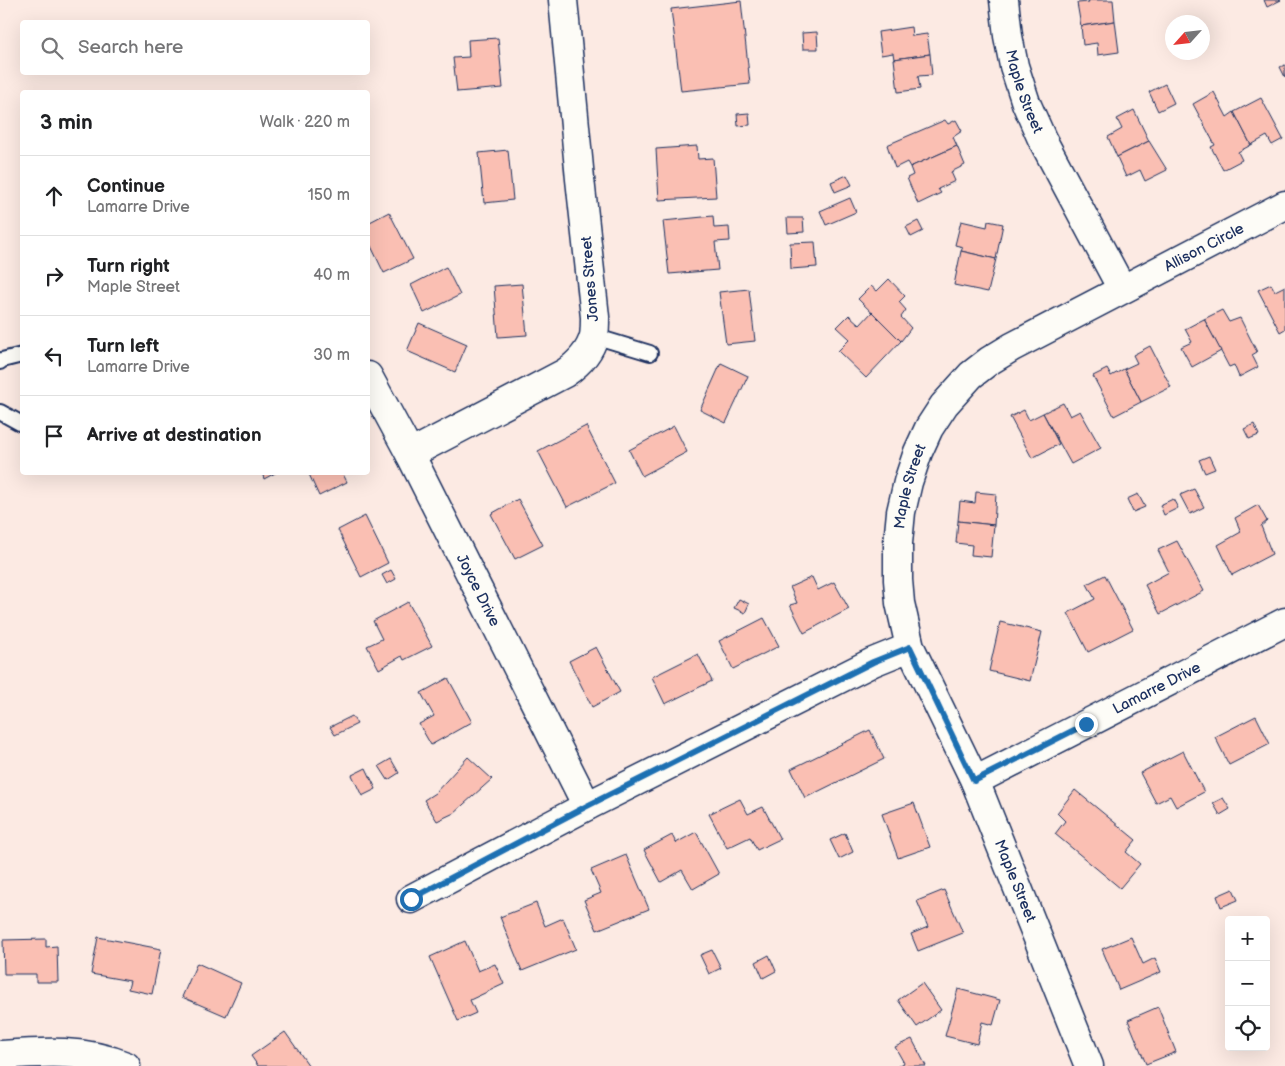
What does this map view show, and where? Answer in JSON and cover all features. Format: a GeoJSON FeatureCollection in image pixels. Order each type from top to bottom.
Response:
{"type":"FeatureCollection","features":[{"type":"Feature","properties":{"kind":"street","name":"Jones Street"},"geometry":{"type":"LineString","coordinates":[[410,454],[565,373],[577,365],[589,348],[594,336],[595,316],[563,0]]}},
{"type":"Feature","properties":{"kind":"street","name":"Maple Street"},"geometry":{"type":"LineString","coordinates":[[1004,0],[1014,66],[1026,103],[1042,139],[1122,289],[989,361],[971,375],[944,405],[918,452],[908,482],[898,543],[898,580],[900,603],[910,647],[974,781],[1088,1066]]}},
{"type":"Feature","properties":{"kind":"street","name":"Allison Circle"},"geometry":{"type":"LineString","coordinates":[[1122,289],[1285,205]]}},
{"type":"Feature","properties":{"kind":"street","name":"Joyce Drive"},"geometry":{"type":"LineString","coordinates":[[370,380],[410,454],[587,806]]}},
{"type":"Feature","properties":{"kind":"street","name":"Lamarre Drive"},"geometry":{"type":"LineString","coordinates":[[974,781],[1285,622]]}},
{"type":"Feature","properties":{"kind":"street"},"geometry":{"type":"LineString","coordinates":[[411,899],[587,806],[873,662],[910,647]]}},
{"type":"Feature","properties":{"kind":"street"},"geometry":{"type":"LineString","coordinates":[[0,1055],[56,1052],[76,1053],[113,1061],[126,1066]]}},
{"type":"Feature","properties":{"kind":"lane"},"geometry":{"type":"LineString","coordinates":[[594,336],[650,353]]}},
{"type":"Feature","properties":{"kind":"lane"},"geometry":{"type":"LineString","coordinates":[[0,362],[20,356]]}},
{"type":"Feature","properties":{"kind":"lane"},"geometry":{"type":"LineString","coordinates":[[0,412],[20,423]]}},
{"type":"Feature","properties":{"kind":"building"},"geometry":{"type":"Polygon","coordinates":[[[1088,0],[1113,0],[1115,21],[1081,26],[1077,3],[1089,2],[1088,0]]]}},
{"type":"Feature","properties":{"kind":"building"},"geometry":{"type":"Polygon","coordinates":[[[1264,0],[1281,0],[1267,7],[1264,0]]]}},
{"type":"Feature","properties":{"kind":"building"},"geometry":{"type":"Polygon","coordinates":[[[741,1],[750,84],[681,91],[671,9],[741,1]]]}},
{"type":"Feature","properties":{"kind":"building"},"geometry":{"type":"Polygon","coordinates":[[[1115,21],[1119,52],[1098,55],[1097,43],[1083,45],[1081,26],[1115,21]]]}},
{"type":"Feature","properties":{"kind":"building"},"geometry":{"type":"Polygon","coordinates":[[[911,27],[912,36],[927,34],[930,54],[894,59],[893,53],[881,55],[878,32],[911,27]]]}},
{"type":"Feature","properties":{"kind":"building"},"geometry":{"type":"Polygon","coordinates":[[[817,32],[818,49],[803,49],[802,33],[817,32]]]}},
{"type":"Feature","properties":{"kind":"building"},"geometry":{"type":"Polygon","coordinates":[[[498,38],[503,88],[457,92],[453,58],[469,57],[468,40],[498,38]]]}},
{"type":"Feature","properties":{"kind":"building"},"geometry":{"type":"Polygon","coordinates":[[[930,54],[932,75],[918,76],[920,89],[898,92],[894,59],[930,54]]]}},
{"type":"Feature","properties":{"kind":"building"},"geometry":{"type":"Polygon","coordinates":[[[1285,65],[1285,77],[1280,67],[1285,65]]]}},
{"type":"Feature","properties":{"kind":"building"},"geometry":{"type":"Polygon","coordinates":[[[1165,84],[1174,103],[1158,111],[1149,92],[1165,84]]]}},
{"type":"Feature","properties":{"kind":"building"},"geometry":{"type":"Polygon","coordinates":[[[1214,92],[1227,117],[1234,112],[1251,145],[1238,152],[1242,160],[1223,170],[1211,147],[1215,145],[1193,104],[1214,92]]]}},
{"type":"Feature","properties":{"kind":"building"},"geometry":{"type":"Polygon","coordinates":[[[1261,98],[1283,139],[1272,145],[1267,136],[1251,145],[1234,112],[1261,98]]]}},
{"type":"Feature","properties":{"kind":"building"},"geometry":{"type":"Polygon","coordinates":[[[1134,110],[1149,141],[1117,157],[1108,137],[1122,129],[1117,119],[1134,110]]]}},
{"type":"Feature","properties":{"kind":"building"},"geometry":{"type":"Polygon","coordinates":[[[749,113],[750,125],[738,126],[737,114],[749,113]]]}},
{"type":"Feature","properties":{"kind":"building"},"geometry":{"type":"Polygon","coordinates":[[[945,120],[948,124],[956,120],[962,131],[953,137],[957,146],[910,167],[907,162],[895,168],[887,145],[945,120]]]}},
{"type":"Feature","properties":{"kind":"building"},"geometry":{"type":"Polygon","coordinates":[[[1149,141],[1167,170],[1145,181],[1140,170],[1126,177],[1117,157],[1149,141]]]}},
{"type":"Feature","properties":{"kind":"building"},"geometry":{"type":"Polygon","coordinates":[[[697,146],[698,159],[713,158],[716,197],[659,200],[656,149],[697,146]]]}},
{"type":"Feature","properties":{"kind":"building"},"geometry":{"type":"Polygon","coordinates":[[[957,146],[965,165],[951,172],[955,181],[938,189],[941,193],[918,204],[907,178],[913,175],[910,167],[957,146]]]}},
{"type":"Feature","properties":{"kind":"building"},"geometry":{"type":"Polygon","coordinates":[[[508,150],[513,200],[484,203],[479,153],[508,150]]]}},
{"type":"Feature","properties":{"kind":"building"},"geometry":{"type":"Polygon","coordinates":[[[847,175],[852,185],[835,192],[831,182],[847,175]]]}},
{"type":"Feature","properties":{"kind":"building"},"geometry":{"type":"Polygon","coordinates":[[[850,198],[856,212],[826,225],[820,211],[850,198]]]}},
{"type":"Feature","properties":{"kind":"building"},"geometry":{"type":"Polygon","coordinates":[[[389,212],[413,259],[384,273],[370,244],[370,222],[389,212]]]}},
{"type":"Feature","properties":{"kind":"building"},"geometry":{"type":"Polygon","coordinates":[[[713,216],[714,228],[729,227],[730,241],[715,242],[718,270],[669,274],[663,221],[713,216]]]}},
{"type":"Feature","properties":{"kind":"building"},"geometry":{"type":"Polygon","coordinates":[[[787,218],[803,218],[804,232],[788,233],[787,218]]]}},
{"type":"Feature","properties":{"kind":"building"},"geometry":{"type":"Polygon","coordinates":[[[918,221],[923,231],[911,237],[906,227],[918,221]]]}},
{"type":"Feature","properties":{"kind":"building"},"geometry":{"type":"Polygon","coordinates":[[[961,221],[987,227],[988,221],[1003,224],[996,259],[961,251],[963,247],[955,245],[961,221]]]}},
{"type":"Feature","properties":{"kind":"building"},"geometry":{"type":"Polygon","coordinates":[[[815,242],[817,267],[791,269],[790,243],[815,242]]]}},
{"type":"Feature","properties":{"kind":"building"},"geometry":{"type":"Polygon","coordinates":[[[961,251],[996,259],[988,292],[954,285],[961,251]]]}},
{"type":"Feature","properties":{"kind":"building"},"geometry":{"type":"Polygon","coordinates":[[[446,267],[460,295],[424,313],[411,285],[446,267]]]}},
{"type":"Feature","properties":{"kind":"building"},"geometry":{"type":"Polygon","coordinates":[[[889,279],[905,296],[899,302],[906,310],[901,317],[911,328],[901,341],[858,299],[871,286],[877,291],[889,279]]]}},
{"type":"Feature","properties":{"kind":"building"},"geometry":{"type":"Polygon","coordinates":[[[522,284],[527,335],[498,337],[494,286],[522,284]]]}},
{"type":"Feature","properties":{"kind":"building"},"geometry":{"type":"Polygon","coordinates":[[[1271,284],[1275,291],[1285,286],[1285,329],[1280,332],[1258,290],[1271,284]]]}},
{"type":"Feature","properties":{"kind":"building"},"geometry":{"type":"Polygon","coordinates":[[[749,289],[755,341],[726,344],[719,292],[749,289]]]}},
{"type":"Feature","properties":{"kind":"building"},"geometry":{"type":"Polygon","coordinates":[[[1222,310],[1229,322],[1240,318],[1257,352],[1252,355],[1258,367],[1239,377],[1234,365],[1229,367],[1204,319],[1222,310]]]}},
{"type":"Feature","properties":{"kind":"building"},"geometry":{"type":"Polygon","coordinates":[[[872,312],[901,341],[866,378],[838,351],[850,339],[837,327],[849,315],[860,325],[872,312]]]}},
{"type":"Feature","properties":{"kind":"building"},"geometry":{"type":"Polygon","coordinates":[[[1204,319],[1221,351],[1192,367],[1181,347],[1192,342],[1185,329],[1204,319]]]}},
{"type":"Feature","properties":{"kind":"building"},"geometry":{"type":"Polygon","coordinates":[[[419,323],[467,344],[455,372],[407,351],[419,323]]]}},
{"type":"Feature","properties":{"kind":"building"},"geometry":{"type":"Polygon","coordinates":[[[1150,346],[1171,387],[1141,402],[1124,369],[1137,363],[1133,355],[1150,346]]]}},
{"type":"Feature","properties":{"kind":"building"},"geometry":{"type":"Polygon","coordinates":[[[721,363],[748,376],[726,423],[700,410],[721,363]]]}},
{"type":"Feature","properties":{"kind":"building"},"geometry":{"type":"Polygon","coordinates":[[[1107,369],[1111,376],[1124,369],[1141,402],[1114,416],[1093,376],[1107,369]]]}},
{"type":"Feature","properties":{"kind":"building"},"geometry":{"type":"Polygon","coordinates":[[[1063,403],[1070,416],[1080,411],[1101,448],[1071,464],[1043,413],[1063,403]]]}},
{"type":"Feature","properties":{"kind":"building"},"geometry":{"type":"Polygon","coordinates":[[[1024,410],[1029,420],[1043,413],[1059,444],[1032,458],[1010,417],[1024,410]]]}},
{"type":"Feature","properties":{"kind":"building"},"geometry":{"type":"Polygon","coordinates":[[[1254,424],[1259,435],[1249,439],[1244,429],[1254,424]]]}},
{"type":"Feature","properties":{"kind":"building"},"geometry":{"type":"Polygon","coordinates":[[[586,426],[615,483],[567,507],[538,451],[586,426]]]}},
{"type":"Feature","properties":{"kind":"building"},"geometry":{"type":"Polygon","coordinates":[[[674,426],[687,452],[642,476],[629,450],[674,426]]]}},
{"type":"Feature","properties":{"kind":"building"},"geometry":{"type":"Polygon","coordinates":[[[1209,456],[1215,469],[1205,473],[1199,460],[1209,456]]]}},
{"type":"Feature","properties":{"kind":"building"},"geometry":{"type":"Polygon","coordinates":[[[263,475],[271,475],[264,479],[263,475]]]}},
{"type":"Feature","properties":{"kind":"building"},"geometry":{"type":"Polygon","coordinates":[[[309,475],[344,475],[347,482],[319,496],[309,475]]]}},
{"type":"Feature","properties":{"kind":"building"},"geometry":{"type":"Polygon","coordinates":[[[1194,489],[1204,507],[1190,514],[1180,495],[1194,489]]]}},
{"type":"Feature","properties":{"kind":"building"},"geometry":{"type":"Polygon","coordinates":[[[976,492],[996,494],[994,525],[958,521],[960,501],[975,503],[976,492]]]}},
{"type":"Feature","properties":{"kind":"building"},"geometry":{"type":"Polygon","coordinates":[[[1138,494],[1145,507],[1133,512],[1127,499],[1138,494]]]}},
{"type":"Feature","properties":{"kind":"building"},"geometry":{"type":"Polygon","coordinates":[[[518,499],[543,545],[515,559],[491,514],[518,499]]]}},
{"type":"Feature","properties":{"kind":"building"},"geometry":{"type":"Polygon","coordinates":[[[1173,499],[1178,508],[1164,515],[1160,505],[1173,499]]]}},
{"type":"Feature","properties":{"kind":"building"},"geometry":{"type":"Polygon","coordinates":[[[1258,505],[1267,521],[1261,526],[1272,554],[1232,575],[1218,545],[1241,532],[1235,518],[1258,505]]]}},
{"type":"Feature","properties":{"kind":"building"},"geometry":{"type":"Polygon","coordinates":[[[365,516],[388,563],[361,577],[338,530],[365,516]]]}},
{"type":"Feature","properties":{"kind":"building"},"geometry":{"type":"Polygon","coordinates":[[[958,521],[994,525],[991,557],[971,555],[972,545],[956,543],[958,521]]]}},
{"type":"Feature","properties":{"kind":"building"},"geometry":{"type":"Polygon","coordinates":[[[1177,541],[1204,591],[1160,614],[1145,585],[1169,572],[1158,550],[1177,541]]]}},
{"type":"Feature","properties":{"kind":"building"},"geometry":{"type":"Polygon","coordinates":[[[391,570],[396,579],[387,584],[382,575],[391,570]]]}},
{"type":"Feature","properties":{"kind":"building"},"geometry":{"type":"Polygon","coordinates":[[[1105,575],[1133,629],[1088,652],[1068,613],[1095,599],[1087,584],[1105,575]]]}},
{"type":"Feature","properties":{"kind":"building"},"geometry":{"type":"Polygon","coordinates":[[[812,577],[818,590],[834,582],[849,609],[804,633],[790,605],[797,603],[790,587],[812,577]]]}},
{"type":"Feature","properties":{"kind":"building"},"geometry":{"type":"Polygon","coordinates":[[[739,599],[749,604],[745,613],[734,608],[739,599]]]}},
{"type":"Feature","properties":{"kind":"building"},"geometry":{"type":"Polygon","coordinates":[[[408,602],[432,646],[404,660],[402,656],[379,669],[367,646],[382,639],[373,621],[408,602]]]}},
{"type":"Feature","properties":{"kind":"building"},"geometry":{"type":"Polygon","coordinates":[[[764,618],[779,646],[733,669],[719,641],[764,618]]]}},
{"type":"Feature","properties":{"kind":"building"},"geometry":{"type":"Polygon","coordinates":[[[1000,622],[1042,632],[1030,681],[989,671],[1000,622]]]}},
{"type":"Feature","properties":{"kind":"building"},"geometry":{"type":"Polygon","coordinates":[[[596,647],[620,692],[592,707],[569,661],[596,647]]]}},
{"type":"Feature","properties":{"kind":"building"},"geometry":{"type":"Polygon","coordinates":[[[698,654],[712,681],[665,704],[652,677],[698,654]]]}},
{"type":"Feature","properties":{"kind":"building"},"geometry":{"type":"Polygon","coordinates":[[[448,678],[472,722],[431,745],[419,724],[434,716],[421,693],[448,678]]]}},
{"type":"Feature","properties":{"kind":"building"},"geometry":{"type":"Polygon","coordinates":[[[352,716],[357,724],[335,735],[330,727],[352,716]]]}},
{"type":"Feature","properties":{"kind":"building"},"geometry":{"type":"Polygon","coordinates":[[[1256,716],[1270,744],[1229,765],[1215,737],[1256,716]]]}},
{"type":"Feature","properties":{"kind":"building"},"geometry":{"type":"Polygon","coordinates":[[[870,730],[884,759],[805,798],[791,769],[870,730]]]}},
{"type":"Feature","properties":{"kind":"building"},"geometry":{"type":"Polygon","coordinates":[[[1183,751],[1204,792],[1176,807],[1170,796],[1156,803],[1140,773],[1183,751]]]}},
{"type":"Feature","properties":{"kind":"building"},"geometry":{"type":"Polygon","coordinates":[[[468,757],[492,779],[454,813],[437,821],[424,800],[435,793],[468,757]]]}},
{"type":"Feature","properties":{"kind":"building"},"geometry":{"type":"Polygon","coordinates":[[[391,759],[399,773],[388,780],[379,766],[391,759]]]}},
{"type":"Feature","properties":{"kind":"building"},"geometry":{"type":"Polygon","coordinates":[[[366,768],[376,789],[362,796],[352,775],[366,768]]]}},
{"type":"Feature","properties":{"kind":"building"},"geometry":{"type":"Polygon","coordinates":[[[1075,790],[1136,840],[1126,852],[1140,864],[1120,888],[1055,834],[1065,821],[1057,813],[1075,790]]]}},
{"type":"Feature","properties":{"kind":"building"},"geometry":{"type":"Polygon","coordinates":[[[1223,798],[1230,809],[1220,815],[1213,803],[1223,798]]]}},
{"type":"Feature","properties":{"kind":"building"},"geometry":{"type":"Polygon","coordinates":[[[740,799],[748,814],[763,807],[780,839],[757,850],[750,837],[727,848],[709,814],[740,799]]]}},
{"type":"Feature","properties":{"kind":"building"},"geometry":{"type":"Polygon","coordinates":[[[914,803],[930,847],[898,858],[882,814],[914,803]]]}},
{"type":"Feature","properties":{"kind":"building"},"geometry":{"type":"Polygon","coordinates":[[[696,832],[719,874],[693,889],[682,870],[661,882],[644,850],[672,835],[676,843],[696,832]]]}},
{"type":"Feature","properties":{"kind":"building"},"geometry":{"type":"Polygon","coordinates":[[[845,833],[853,852],[839,859],[830,840],[845,833]]]}},
{"type":"Feature","properties":{"kind":"building"},"geometry":{"type":"Polygon","coordinates":[[[626,855],[649,909],[597,930],[584,900],[601,893],[591,870],[626,855]]]}},
{"type":"Feature","properties":{"kind":"building"},"geometry":{"type":"Polygon","coordinates":[[[1233,889],[1238,900],[1221,907],[1217,896],[1233,889]]]}},
{"type":"Feature","properties":{"kind":"building"},"geometry":{"type":"Polygon","coordinates":[[[944,890],[963,933],[918,951],[911,934],[928,927],[917,901],[944,890]]]}},
{"type":"Feature","properties":{"kind":"building"},"geometry":{"type":"Polygon","coordinates":[[[536,903],[545,926],[563,918],[576,949],[522,971],[500,917],[536,903]]]}},
{"type":"Feature","properties":{"kind":"building"},"geometry":{"type":"Polygon","coordinates":[[[98,937],[161,949],[152,994],[128,989],[130,981],[91,974],[98,937]]]}},
{"type":"Feature","properties":{"kind":"building"},"geometry":{"type":"Polygon","coordinates":[[[1131,937],[1143,964],[1155,958],[1161,972],[1119,990],[1102,949],[1131,937]]]}},
{"type":"Feature","properties":{"kind":"building"},"geometry":{"type":"Polygon","coordinates":[[[46,939],[46,947],[57,946],[58,982],[36,982],[36,974],[4,974],[3,940],[46,939]]]}},
{"type":"Feature","properties":{"kind":"building"},"geometry":{"type":"Polygon","coordinates":[[[465,941],[478,971],[495,964],[504,984],[470,1000],[476,1013],[458,1021],[430,957],[465,941]]]}},
{"type":"Feature","properties":{"kind":"building"},"geometry":{"type":"Polygon","coordinates":[[[712,950],[721,968],[709,974],[700,955],[712,950]]]}},
{"type":"Feature","properties":{"kind":"building"},"geometry":{"type":"Polygon","coordinates":[[[769,955],[776,971],[763,978],[756,962],[769,955]]]}},
{"type":"Feature","properties":{"kind":"building"},"geometry":{"type":"Polygon","coordinates":[[[197,963],[241,983],[226,1016],[182,997],[197,963]]]}},
{"type":"Feature","properties":{"kind":"building"},"geometry":{"type":"Polygon","coordinates":[[[922,983],[941,1010],[917,1027],[898,1000],[922,983]]]}},
{"type":"Feature","properties":{"kind":"building"},"geometry":{"type":"Polygon","coordinates":[[[958,989],[1000,1000],[993,1025],[982,1022],[977,1044],[945,1036],[958,989]]]}},
{"type":"Feature","properties":{"kind":"building"},"geometry":{"type":"Polygon","coordinates":[[[1158,1007],[1176,1052],[1146,1064],[1128,1020],[1158,1007]]]}},
{"type":"Feature","properties":{"kind":"building"},"geometry":{"type":"Polygon","coordinates":[[[285,1032],[309,1066],[258,1066],[251,1056],[285,1032]]]}},
{"type":"Feature","properties":{"kind":"building"},"geometry":{"type":"Polygon","coordinates":[[[912,1039],[926,1066],[898,1066],[904,1063],[895,1047],[912,1039]]]}},
{"type":"Feature","properties":{"kind":"route"},"geometry":{"type":"LineString","coordinates":[[411,899],[587,806],[873,662],[910,647],[974,781],[1086,724]]}}]}
